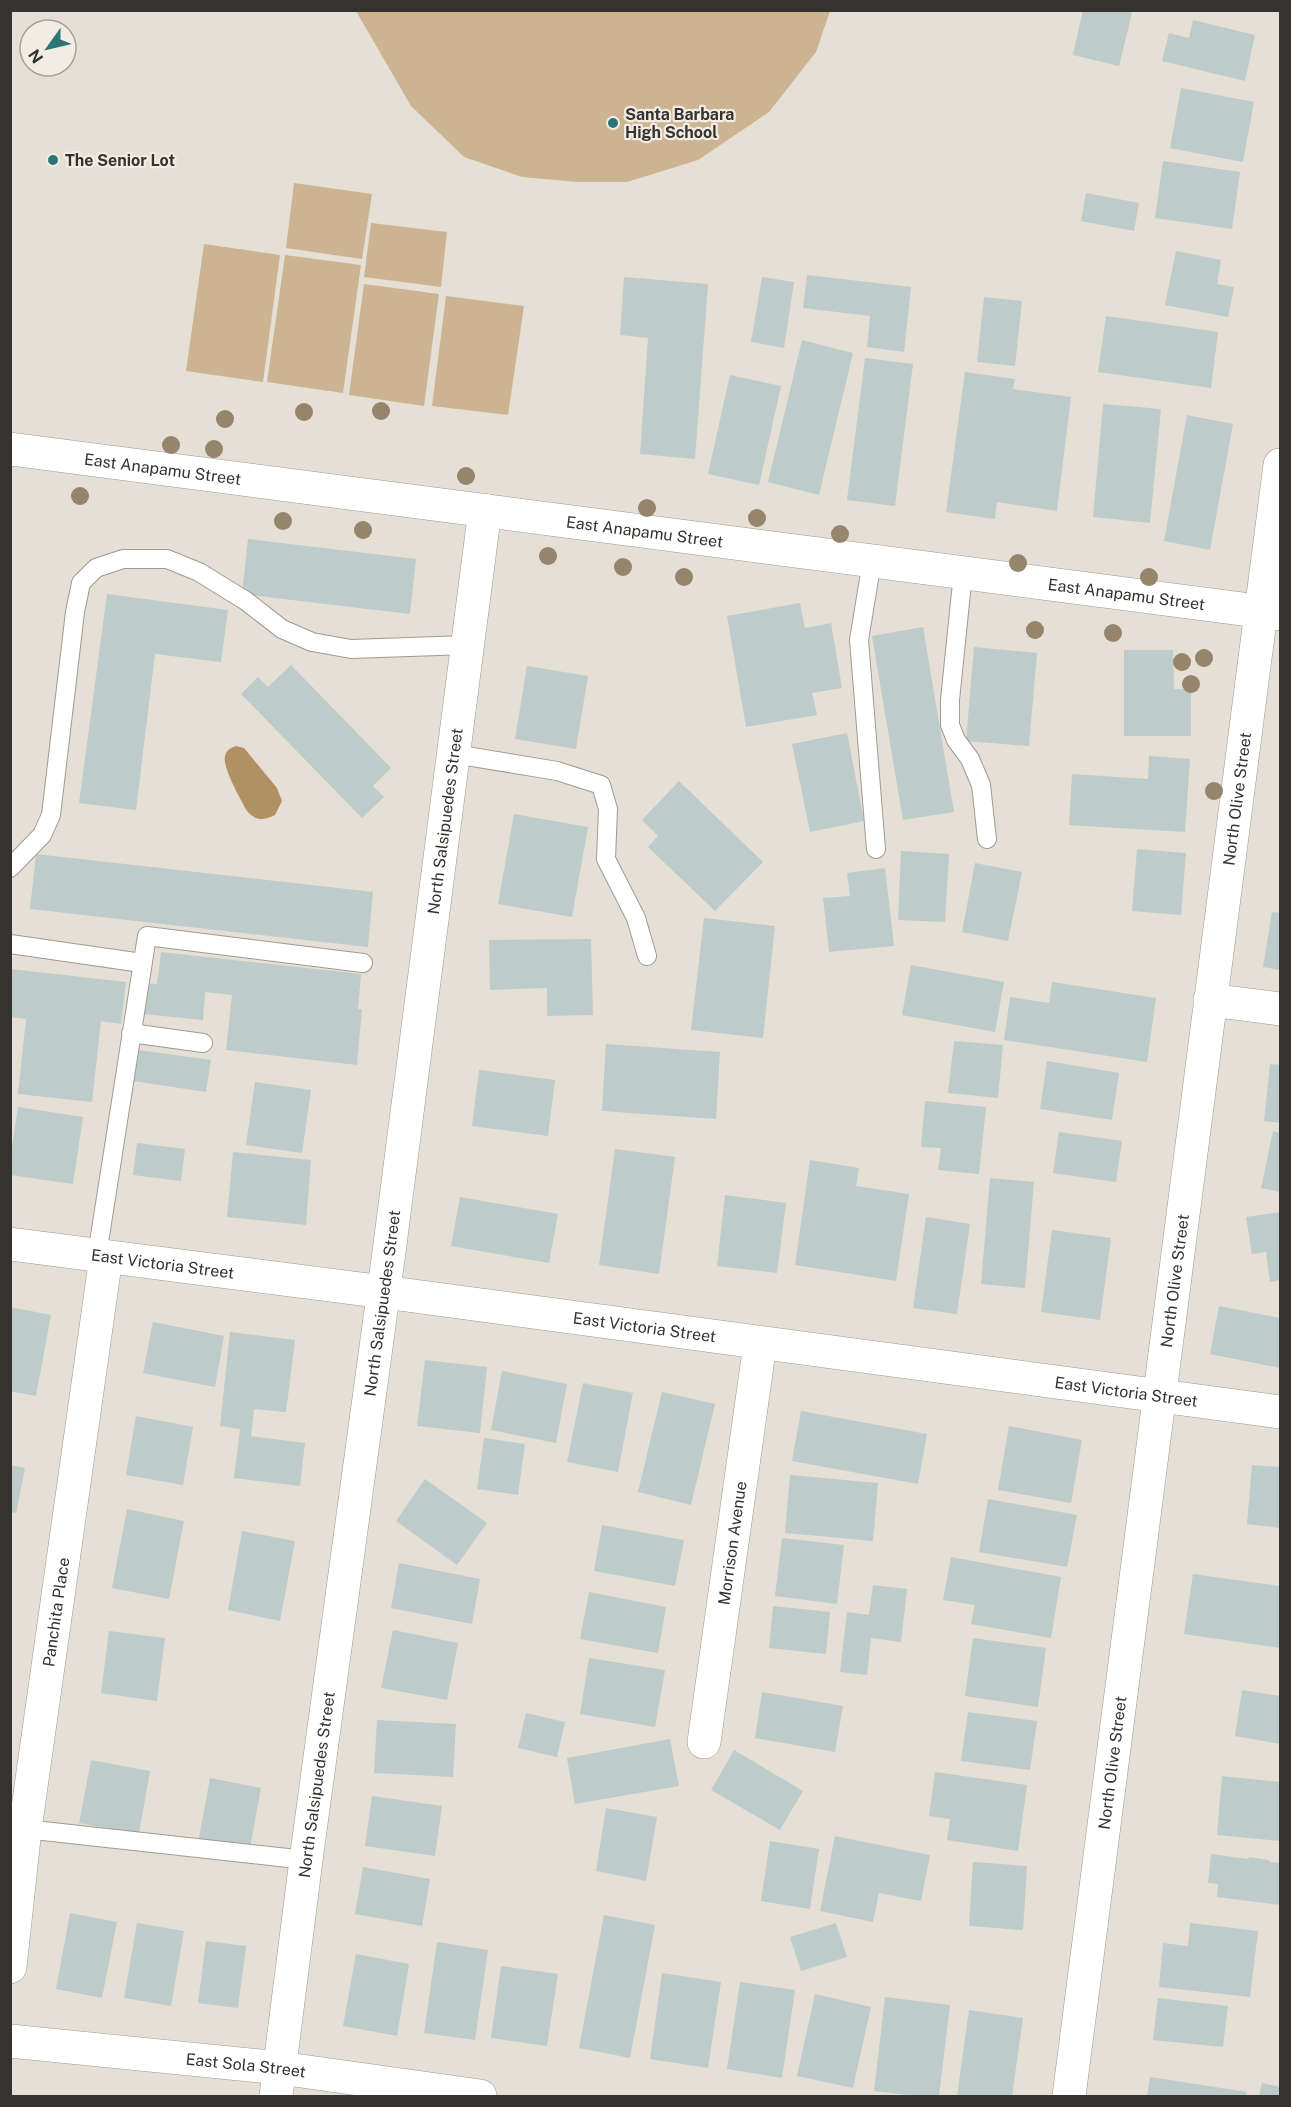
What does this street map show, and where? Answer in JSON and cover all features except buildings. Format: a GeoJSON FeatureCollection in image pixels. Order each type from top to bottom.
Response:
{"type":"FeatureCollection","features":[{"type":"Feature","properties":{"kind":"street","name":"East Anapamu Street"},"geometry":{"type":"LineString","coordinates":[[10,449],[1271,613]]}},
{"type":"Feature","properties":{"kind":"street","name":"North Olive Street"},"geometry":{"type":"LineString","coordinates":[[1070,2097],[1210,999],[1271,613],[1281,465]]}},
{"type":"Feature","properties":{"kind":"street","name":"North Salsipuedes Street"},"geometry":{"type":"LineString","coordinates":[[278,2082],[384,1292],[485,510]]}},
{"type":"Feature","properties":{"kind":"street"},"geometry":{"type":"LineString","coordinates":[[1210,999],[1281,1009]]}},
{"type":"Feature","properties":{"kind":"street","name":"East Victoria Street"},"geometry":{"type":"LineString","coordinates":[[10,1244],[1281,1412]]}},
{"type":"Feature","properties":{"kind":"street","name":"Panchita Place"},"geometry":{"type":"LineString","coordinates":[[10,1967],[25,1828],[102,1256]]}},
{"type":"Feature","properties":{"kind":"street","name":"Morrison Avenue"},"geometry":{"type":"LineString","coordinates":[[704,1742],[760,1344]]}},
{"type":"Feature","properties":{"kind":"street","name":"East Sola Street"},"geometry":{"type":"LineString","coordinates":[[10,2041],[278,2082],[480,2097]]}},
{"type":"Feature","properties":{"kind":"lane"},"geometry":{"type":"LineString","coordinates":[[10,868],[42,835],[51,815],[75,612],[81,583],[96,568],[123,559],[167,559],[199,572],[246,602],[282,629],[312,642],[351,649],[468,645]]}},
{"type":"Feature","properties":{"kind":"lane"},"geometry":{"type":"LineString","coordinates":[[872,561],[860,640],[876,849]]}},
{"type":"Feature","properties":{"kind":"lane"},"geometry":{"type":"LineString","coordinates":[[963,573],[950,700],[950,724],[956,740],[970,759],[981,785],[987,839]]}},
{"type":"Feature","properties":{"kind":"lane"},"geometry":{"type":"LineString","coordinates":[[454,754],[557,771],[601,785],[608,809],[606,859],[636,918],[647,956]]}},
{"type":"Feature","properties":{"kind":"lane"},"geometry":{"type":"LineString","coordinates":[[102,1256],[131,1033],[147,936],[363,963]]}},
{"type":"Feature","properties":{"kind":"lane"},"geometry":{"type":"LineString","coordinates":[[10,944],[142,963]]}},
{"type":"Feature","properties":{"kind":"lane"},"geometry":{"type":"LineString","coordinates":[[131,1033],[203,1043]]}},
{"type":"Feature","properties":{"kind":"lane"},"geometry":{"type":"LineString","coordinates":[[25,1828],[306,1860]]}},
{"type":"Feature","properties":{"kind":"shaded area"},"geometry":{"type":"Polygon","coordinates":[[[356,11],[830,11],[816,52],[769,112],[698,160],[627,182],[577,182],[522,177],[464,157],[411,106],[356,11]]]}},
{"type":"Feature","properties":{"kind":"shaded area"},"geometry":{"type":"Polygon","coordinates":[[[294,183],[372,194],[362,259],[286,248],[294,183]]]}},
{"type":"Feature","properties":{"kind":"shaded area"},"geometry":{"type":"Polygon","coordinates":[[[371,223],[447,232],[441,287],[364,277],[371,223]]]}},
{"type":"Feature","properties":{"kind":"shaded area"},"geometry":{"type":"Polygon","coordinates":[[[204,244],[280,255],[263,382],[186,371],[204,244]]]}},
{"type":"Feature","properties":{"kind":"shaded area"},"geometry":{"type":"Polygon","coordinates":[[[285,255],[361,265],[343,393],[267,382],[285,255]]]}},
{"type":"Feature","properties":{"kind":"shaded area"},"geometry":{"type":"Polygon","coordinates":[[[364,284],[439,294],[424,406],[349,395],[364,284]]]}},
{"type":"Feature","properties":{"kind":"shaded area"},"geometry":{"type":"Polygon","coordinates":[[[446,296],[524,306],[508,415],[432,406],[446,296]]]}},
{"type":"Feature","properties":{"kind":"shaded area"},"geometry":{"type":"Polygon","coordinates":[[[236,746],[244,748],[277,788],[282,801],[275,815],[260,819],[253,817],[247,811],[226,768],[226,752],[236,746]]]}},
{"type":"Feature","properties":{"kind":"place","name":"Santa Barbara High School"},"geometry":{"type":"Point","coordinates":[613,123]}},
{"type":"Feature","properties":{"kind":"place","name":"The Senior Lot"},"geometry":{"type":"Point","coordinates":[53,160]}}]}
